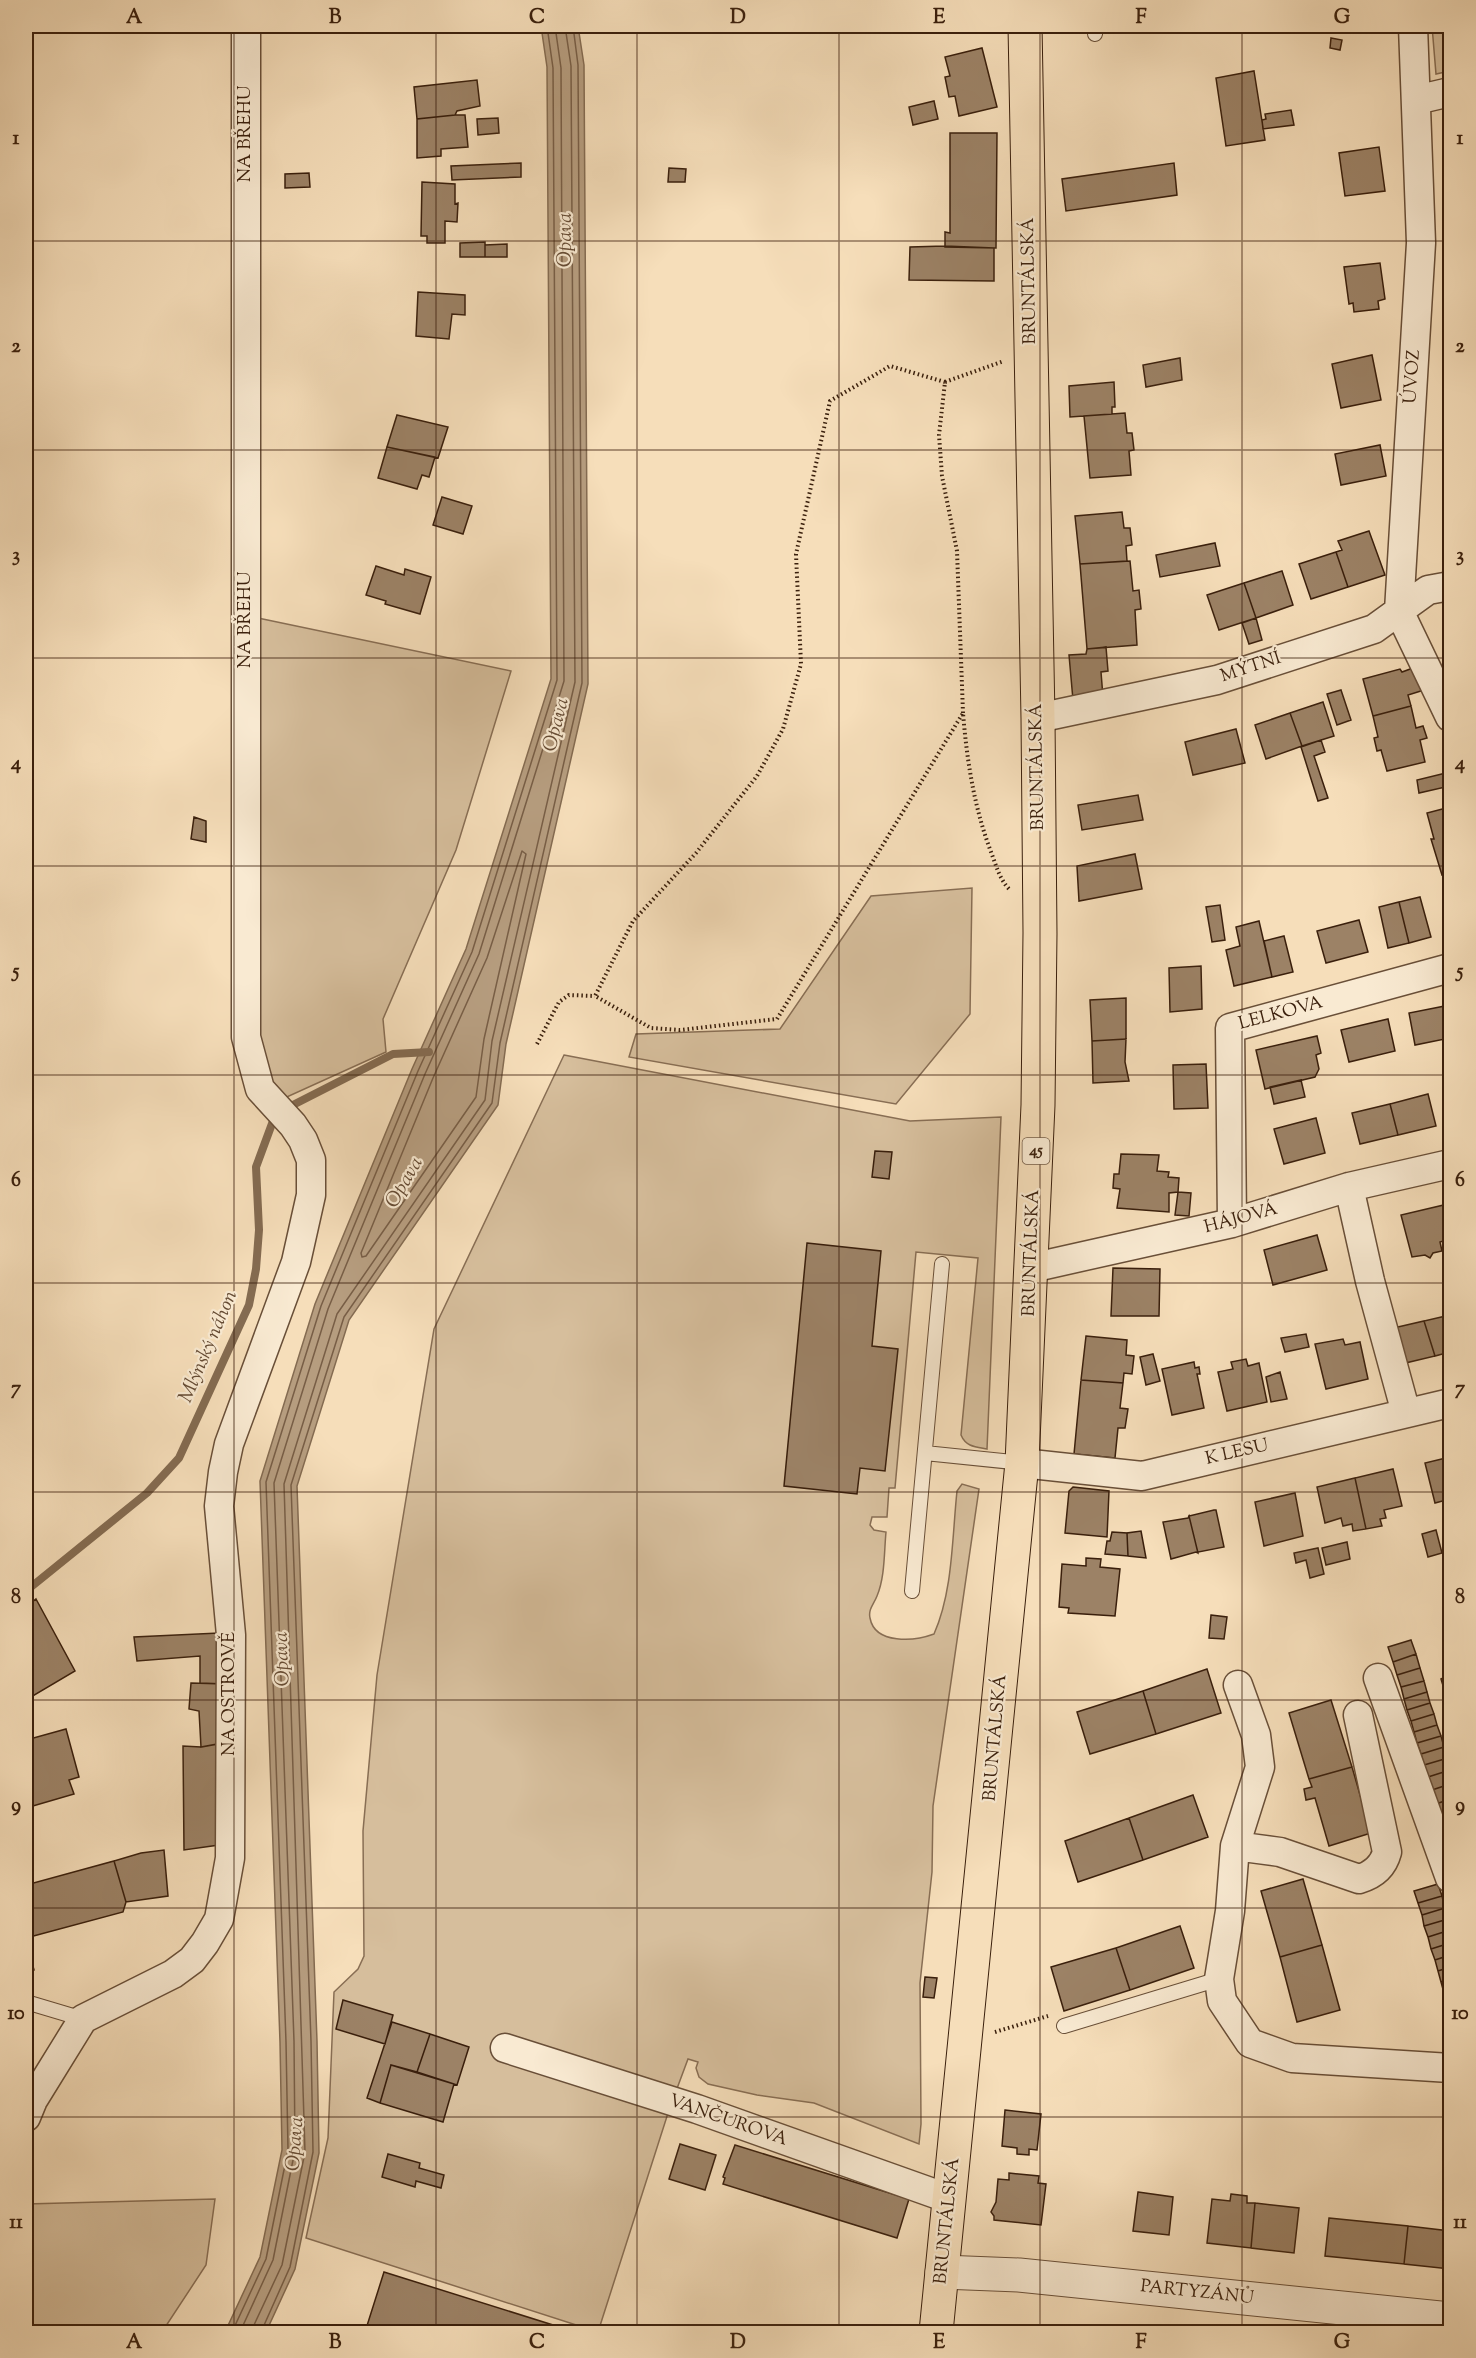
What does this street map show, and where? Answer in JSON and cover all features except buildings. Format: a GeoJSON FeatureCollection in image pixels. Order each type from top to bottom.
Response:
{"type":"FeatureCollection","features":[{"type":"Feature","properties":{"kind":"main road","name":"BRUNTÁLSKÁ"},"geometry":{"type":"LineString","coordinates":[[936,2332],[1022,1463],[1038,1105],[1040,921],[1038,718],[1014,354],[1025,26]]}},
{"type":"Feature","properties":{"kind":"street","name":"NA BŘEHU"},"geometry":{"type":"LineString","coordinates":[[246,26],[246,1037],[260,1089],[303,1140],[311,1160],[311,1195]]}},
{"type":"Feature","properties":{"kind":"street","name":"ÚVOZ"},"geometry":{"type":"LineString","coordinates":[[1413,26],[1421,243],[1399,611],[1450,717]]}},
{"type":"Feature","properties":{"kind":"street"},"geometry":{"type":"LineString","coordinates":[[1416,100],[1450,92]]}},
{"type":"Feature","properties":{"kind":"street","name":"MÝTNÍ"},"geometry":{"type":"LineString","coordinates":[[1038,718],[1216,680],[1374,629],[1428,590],[1450,585]]}},
{"type":"Feature","properties":{"kind":"street","name":"LELKOVA"},"geometry":{"type":"LineString","coordinates":[[1232,1223],[1230,1028],[1450,968]]}},
{"type":"Feature","properties":{"kind":"street","name":"HÁJOVÁ"},"geometry":{"type":"LineString","coordinates":[[1031,1268],[1232,1223],[1349,1187],[1450,1164]]}},
{"type":"Feature","properties":{"kind":"street"},"geometry":{"type":"LineString","coordinates":[[1349,1187],[1370,1281],[1406,1413]]}},
{"type":"Feature","properties":{"kind":"street","name":"NA OSTROVĚ"},"geometry":{"type":"LineString","coordinates":[[83,2019],[173,1974],[192,1960],[206,1943],[219,1919],[230,1858],[231,1635],[219,1506],[223,1472],[230,1444],[296,1262],[311,1195]]}},
{"type":"Feature","properties":{"kind":"street","name":"K LESU"},"geometry":{"type":"LineString","coordinates":[[1022,1463],[1142,1476],[1450,1403]]}},
{"type":"Feature","properties":{"kind":"street"},"geometry":{"type":"LineString","coordinates":[[1378,1678],[1450,1878]]}},
{"type":"Feature","properties":{"kind":"street"},"geometry":{"type":"LineString","coordinates":[[1238,1685],[1256,1735],[1260,1767],[1235,1846],[1230,1911],[1219,1979],[1222,2001],[1250,2043],[1292,2058],[1450,2068]]}},
{"type":"Feature","properties":{"kind":"street"},"geometry":{"type":"LineString","coordinates":[[1235,1846],[1280,1852],[1359,1879],[1370,1876],[1379,1868],[1387,1852],[1358,1715]]}},
{"type":"Feature","properties":{"kind":"street"},"geometry":{"type":"LineString","coordinates":[[26,2117],[33,2100],[83,2019]]}},
{"type":"Feature","properties":{"kind":"street","name":"VANČUROVA"},"geometry":{"type":"LineString","coordinates":[[505,2048],[697,2109],[950,2199]]}},
{"type":"Feature","properties":{"kind":"street","name":"PARTYZÁNŮ"},"geometry":{"type":"LineString","coordinates":[[942,2272],[1019,2275],[1450,2319]]}},
{"type":"Feature","properties":{"kind":"lane"},"geometry":{"type":"LineString","coordinates":[[912,1591],[942,1264]]}},
{"type":"Feature","properties":{"kind":"lane"},"geometry":{"type":"LineString","coordinates":[[925,1453],[1022,1463]]}},
{"type":"Feature","properties":{"kind":"lane"},"geometry":{"type":"LineString","coordinates":[[1064,2026],[1219,1979]]}},
{"type":"Feature","properties":{"kind":"lane"},"geometry":{"type":"LineString","coordinates":[[26,2002],[83,2019]]}},
{"type":"Feature","properties":{"kind":"path"},"geometry":{"type":"LineString","coordinates":[[1005,373],[1014,354]]}},
{"type":"Feature","properties":{"kind":"path"},"geometry":{"type":"LineString","coordinates":[[595,996],[633,921],[696,853],[757,776],[783,729],[801,664],[796,554],[830,401],[890,366],[945,381],[1014,354]]}},
{"type":"Feature","properties":{"kind":"path"},"geometry":{"type":"LineString","coordinates":[[945,381],[939,435],[942,476],[957,550],[967,765],[982,830],[1001,881],[1012,892],[1011,880]]}},
{"type":"Feature","properties":{"kind":"path"},"geometry":{"type":"LineString","coordinates":[[537,1044],[560,1002],[569,995],[595,996],[651,1028],[680,1030],[777,1019],[963,713]]}},
{"type":"Feature","properties":{"kind":"shaded area"},"geometry":{"type":"Polygon","coordinates":[[[1432,26],[1450,26],[1450,71],[1436,74],[1432,26]]]}},
{"type":"Feature","properties":{"kind":"shaded area"},"geometry":{"type":"Polygon","coordinates":[[[258,618],[511,671],[456,850],[383,1019],[386,1052],[278,1101],[254,1041],[258,618]]]}},
{"type":"Feature","properties":{"kind":"shaded area"},"geometry":{"type":"Polygon","coordinates":[[[972,888],[970,1014],[896,1104],[629,1057],[636,1034],[780,1029],[871,896],[972,888]]]}},
{"type":"Feature","properties":{"kind":"shaded area"},"geometry":{"type":"Polygon","coordinates":[[[564,1055],[910,1121],[1001,1117],[987,1449],[969,1444],[961,1435],[978,1258],[916,1252],[895,1488],[889,1488],[887,1517],[872,1517],[870,1525],[874,1530],[886,1532],[882,1581],[870,1612],[873,1627],[887,1637],[897,1639],[934,1634],[948,1582],[957,1491],[962,1484],[979,1489],[933,1806],[932,1872],[920,1983],[921,2124],[919,2144],[814,2103],[757,2095],[708,2084],[699,2077],[696,2068],[698,2062],[688,2059],[669,2110],[598,2332],[306,2238],[328,2138],[334,1992],[358,1969],[364,1956],[363,1831],[377,1675],[434,1329],[564,1055]]]}},
{"type":"Feature","properties":{"kind":"shaded area"},"geometry":{"type":"Polygon","coordinates":[[[215,2199],[206,2265],[162,2332],[26,2332],[26,2204],[215,2199]]]}},
{"type":"Feature","properties":{"kind":"water","name":"Opava"},"geometry":{"type":"Polygon","coordinates":[[[541,26],[578,26],[584,65],[588,684],[506,1044],[498,1105],[349,1320],[297,1486],[319,2153],[295,2269],[266,2332],[225,2332],[260,2257],[282,2150],[260,1481],[315,1304],[412,1069],[466,949],[551,679],[547,67],[541,26]]]}},
{"type":"Feature","properties":{"kind":"waterway","name":"Mlýnský náhon"},"geometry":{"type":"LineString","coordinates":[[287,1108],[393,1054],[429,1052]]}},
{"type":"Feature","properties":{"kind":"waterway","name":"Mlýnský náhon"},"geometry":{"type":"LineString","coordinates":[[26,1591],[147,1493],[179,1458],[249,1305],[256,1269],[259,1230],[256,1167],[273,1121],[278,1116]]}}]}
